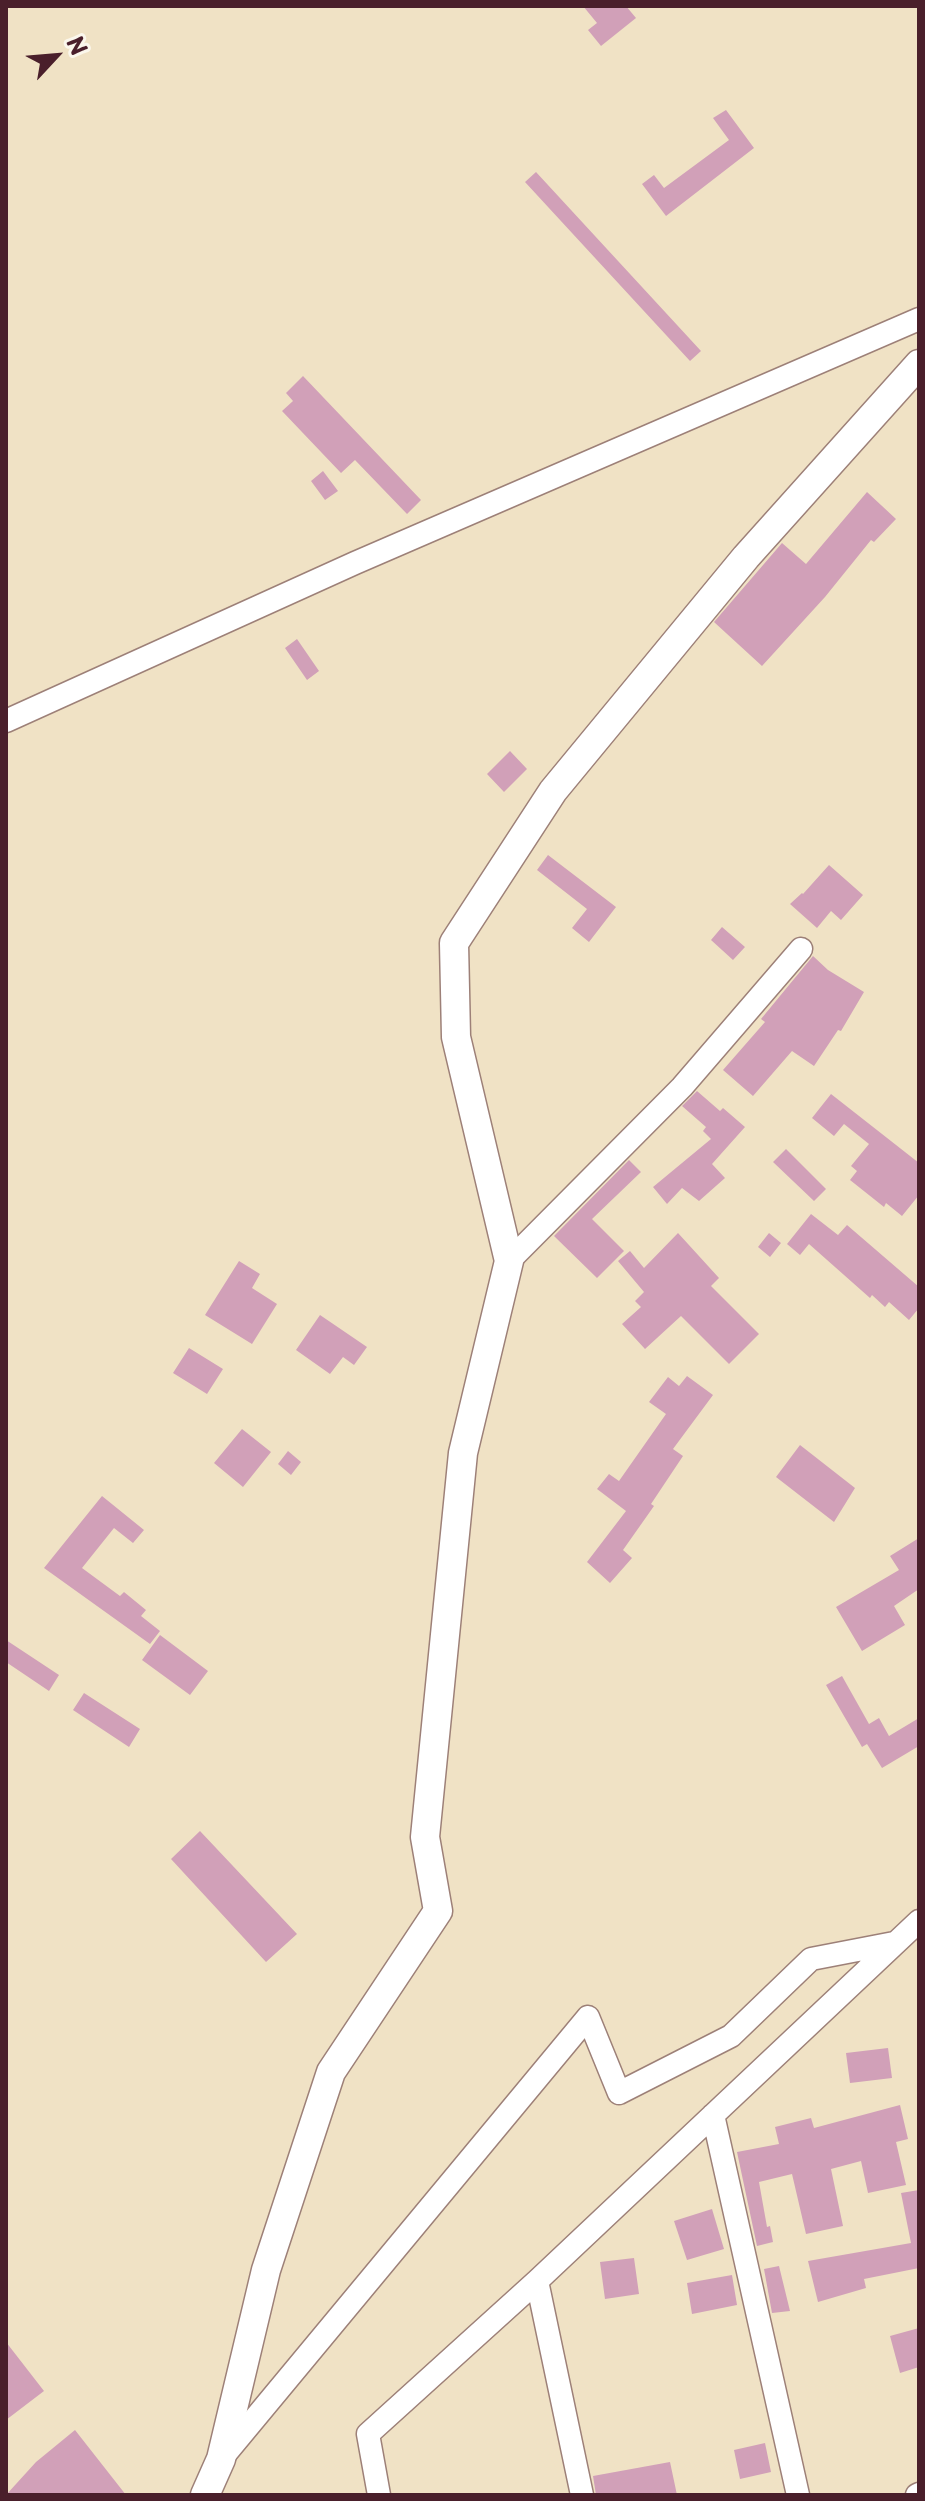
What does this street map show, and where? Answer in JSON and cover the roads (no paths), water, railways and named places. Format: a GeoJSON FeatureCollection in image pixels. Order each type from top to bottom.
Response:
{"type":"FeatureCollection","features":[{"type":"Feature","properties":{"kind":"street"},"geometry":{"type":"LineString","coordinates":[[6,721],[355,563],[919,319]]}},
{"type":"Feature","properties":{"kind":"street"},"geometry":{"type":"LineString","coordinates":[[205,2495],[221,2459],[266,2270],[331,2072],[438,1911],[425,1837],[463,1453],[509,1261],[456,1037],[454,943],[553,791],[746,557],[919,364]]}},
{"type":"Feature","properties":{"kind":"street"},"geometry":{"type":"LineString","coordinates":[[509,1261],[682,1087],[801,949]]}},
{"type":"Feature","properties":{"kind":"street"},"geometry":{"type":"LineString","coordinates":[[379,2495],[368,2434],[537,2281],[919,1921]]}},
{"type":"Feature","properties":{"kind":"street"},"geometry":{"type":"LineString","coordinates":[[221,2459],[588,2017],[619,2093],[731,2036],[811,1959],[894,1943]]}},
{"type":"Feature","properties":{"kind":"street"},"geometry":{"type":"LineString","coordinates":[[713,2115],[798,2495]]}},
{"type":"Feature","properties":{"kind":"street"},"geometry":{"type":"LineString","coordinates":[[537,2281],[582,2495]]}}]}
